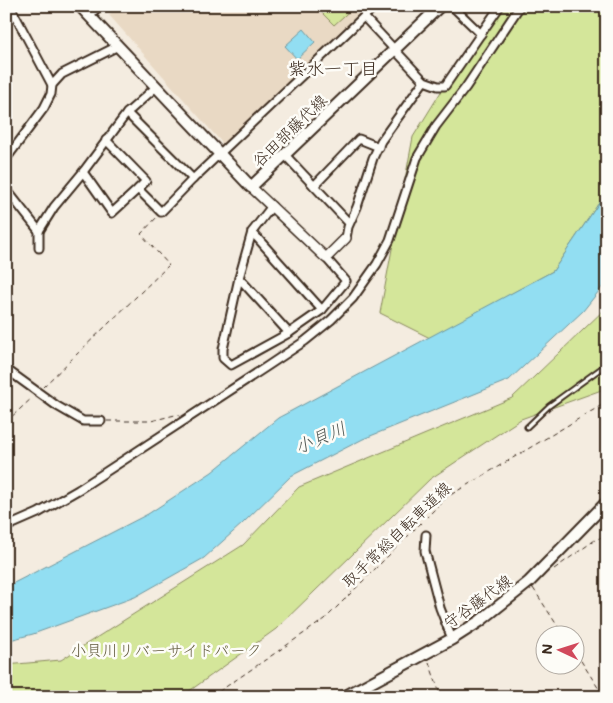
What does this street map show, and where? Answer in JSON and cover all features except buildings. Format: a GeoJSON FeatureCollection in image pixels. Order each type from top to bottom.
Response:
{"type":"FeatureCollection","features":[{"type":"Feature","properties":{"kind":"main road","name":"谷田部藤代線"},"geometry":{"type":"LineString","coordinates":[[80,6],[252,187],[440,6]]}},
{"type":"Feature","properties":{"kind":"main road","name":"守谷藤代線"},"geometry":{"type":"LineString","coordinates":[[344,697],[452,639],[503,604],[529,582],[607,502]]}},
{"type":"Feature","properties":{"kind":"street"},"geometry":{"type":"LineString","coordinates":[[6,159],[44,108],[51,94],[52,85],[10,6]]}},
{"type":"Feature","properties":{"kind":"street"},"geometry":{"type":"LineString","coordinates":[[89,16],[98,6]]}},
{"type":"Feature","properties":{"kind":"street"},"geometry":{"type":"LineString","coordinates":[[138,189],[161,212],[193,179],[376,6]]}},
{"type":"Feature","properties":{"kind":"street"},"geometry":{"type":"LineString","coordinates":[[452,6],[481,34]]}},
{"type":"Feature","properties":{"kind":"street"},"geometry":{"type":"LineString","coordinates":[[364,17],[424,81],[438,86],[445,86],[500,6]]}},
{"type":"Feature","properties":{"kind":"street"},"geometry":{"type":"LineString","coordinates":[[6,527],[38,513],[78,490],[305,341],[332,320],[353,298],[377,264],[390,240],[417,158],[436,126],[466,87],[520,6]]}},
{"type":"Feature","properties":{"kind":"street"},"geometry":{"type":"LineString","coordinates":[[52,85],[68,70],[118,46]]}},
{"type":"Feature","properties":{"kind":"street"},"geometry":{"type":"LineString","coordinates":[[326,258],[346,238],[349,223],[379,147],[424,81]]}},
{"type":"Feature","properties":{"kind":"street"},"geometry":{"type":"LineString","coordinates":[[39,248],[39,231],[54,207],[127,113],[156,87]]}},
{"type":"Feature","properties":{"kind":"street"},"geometry":{"type":"LineString","coordinates":[[127,113],[193,179]]}},
{"type":"Feature","properties":{"kind":"street"},"geometry":{"type":"LineString","coordinates":[[314,186],[360,139],[379,147]]}},
{"type":"Feature","properties":{"kind":"street"},"geometry":{"type":"LineString","coordinates":[[83,172],[112,213],[146,181],[106,140]]}},
{"type":"Feature","properties":{"kind":"street"},"geometry":{"type":"LineString","coordinates":[[285,155],[349,223]]}},
{"type":"Feature","properties":{"kind":"street"},"geometry":{"type":"LineString","coordinates":[[252,187],[272,206],[326,258],[346,281],[322,310],[289,333],[232,365],[223,358],[223,349],[239,278],[252,232],[272,206]]}},
{"type":"Feature","properties":{"kind":"street"},"geometry":{"type":"LineString","coordinates":[[6,189],[39,231]]}},
{"type":"Feature","properties":{"kind":"street"},"geometry":{"type":"LineString","coordinates":[[252,232],[322,310]]}},
{"type":"Feature","properties":{"kind":"street"},"geometry":{"type":"LineString","coordinates":[[239,278],[289,333]]}},
{"type":"Feature","properties":{"kind":"street"},"geometry":{"type":"LineString","coordinates":[[6,368],[57,406],[83,421],[101,421]]}},
{"type":"Feature","properties":{"kind":"street"},"geometry":{"type":"LineString","coordinates":[[426,535],[425,551],[440,608],[452,639]]}},
{"type":"Feature","properties":{"kind":"lane"},"geometry":{"type":"LineString","coordinates":[[527,427],[550,406],[607,364]]}},
{"type":"Feature","properties":{"kind":"lane"},"geometry":{"type":"LineString","coordinates":[[6,382],[14,374]]}},
{"type":"Feature","properties":{"kind":"path"},"geometry":{"type":"LineString","coordinates":[[6,422],[169,265],[141,234],[161,212]]}},
{"type":"Feature","properties":{"kind":"path","name":"取手常総自転車道線"},"geometry":{"type":"LineString","coordinates":[[211,697],[325,619],[447,497],[607,402]]}},
{"type":"Feature","properties":{"kind":"path"},"geometry":{"type":"LineString","coordinates":[[101,421],[151,421],[175,415],[190,417]]}},
{"type":"Feature","properties":{"kind":"path"},"geometry":{"type":"LineString","coordinates":[[555,568],[595,540],[607,535]]}},
{"type":"Feature","properties":{"kind":"path"},"geometry":{"type":"LineString","coordinates":[[529,582],[558,626]]}},
{"type":"Feature","properties":{"kind":"path"},"geometry":{"type":"LineString","coordinates":[[426,653],[442,697]]}},
{"type":"Feature","properties":{"kind":"path"},"geometry":{"type":"LineString","coordinates":[[586,669],[604,697]]}},
{"type":"Feature","properties":{"kind":"shaded area"},"geometry":{"type":"Polygon","coordinates":[[[117,6],[369,6],[223,144],[109,15],[117,6]]]}},
{"type":"Feature","properties":{"kind":"green space"},"geometry":{"type":"Polygon","coordinates":[[[315,6],[355,6],[334,25],[315,6]]]}},
{"type":"Feature","properties":{"kind":"green space"},"geometry":{"type":"Polygon","coordinates":[[[494,6],[607,6],[607,191],[553,271],[430,338],[380,313],[413,137],[494,6]]]}},
{"type":"Feature","properties":{"kind":"green space","name":"小貝川リバーサイドパーク"},"geometry":{"type":"Polygon","coordinates":[[[607,307],[607,388],[521,419],[430,479],[276,629],[181,697],[6,697],[6,665],[61,660],[243,545],[299,487],[512,398],[607,307]]]}},
{"type":"Feature","properties":{"kind":"water"},"geometry":{"type":"Polygon","coordinates":[[[304,29],[315,42],[297,59],[285,46],[304,29]]]}},
{"type":"Feature","properties":{"kind":"water","name":"小貝川"},"geometry":{"type":"Polygon","coordinates":[[[607,191],[607,281],[583,311],[509,380],[363,439],[291,476],[204,558],[135,597],[33,634],[6,641],[6,587],[148,514],[212,472],[278,418],[553,271],[607,191]]]}},
{"type":"Feature","properties":{"kind":"district","name":"紫水一丁目"},"geometry":{"type":"Point","coordinates":[333,68]}}]}
